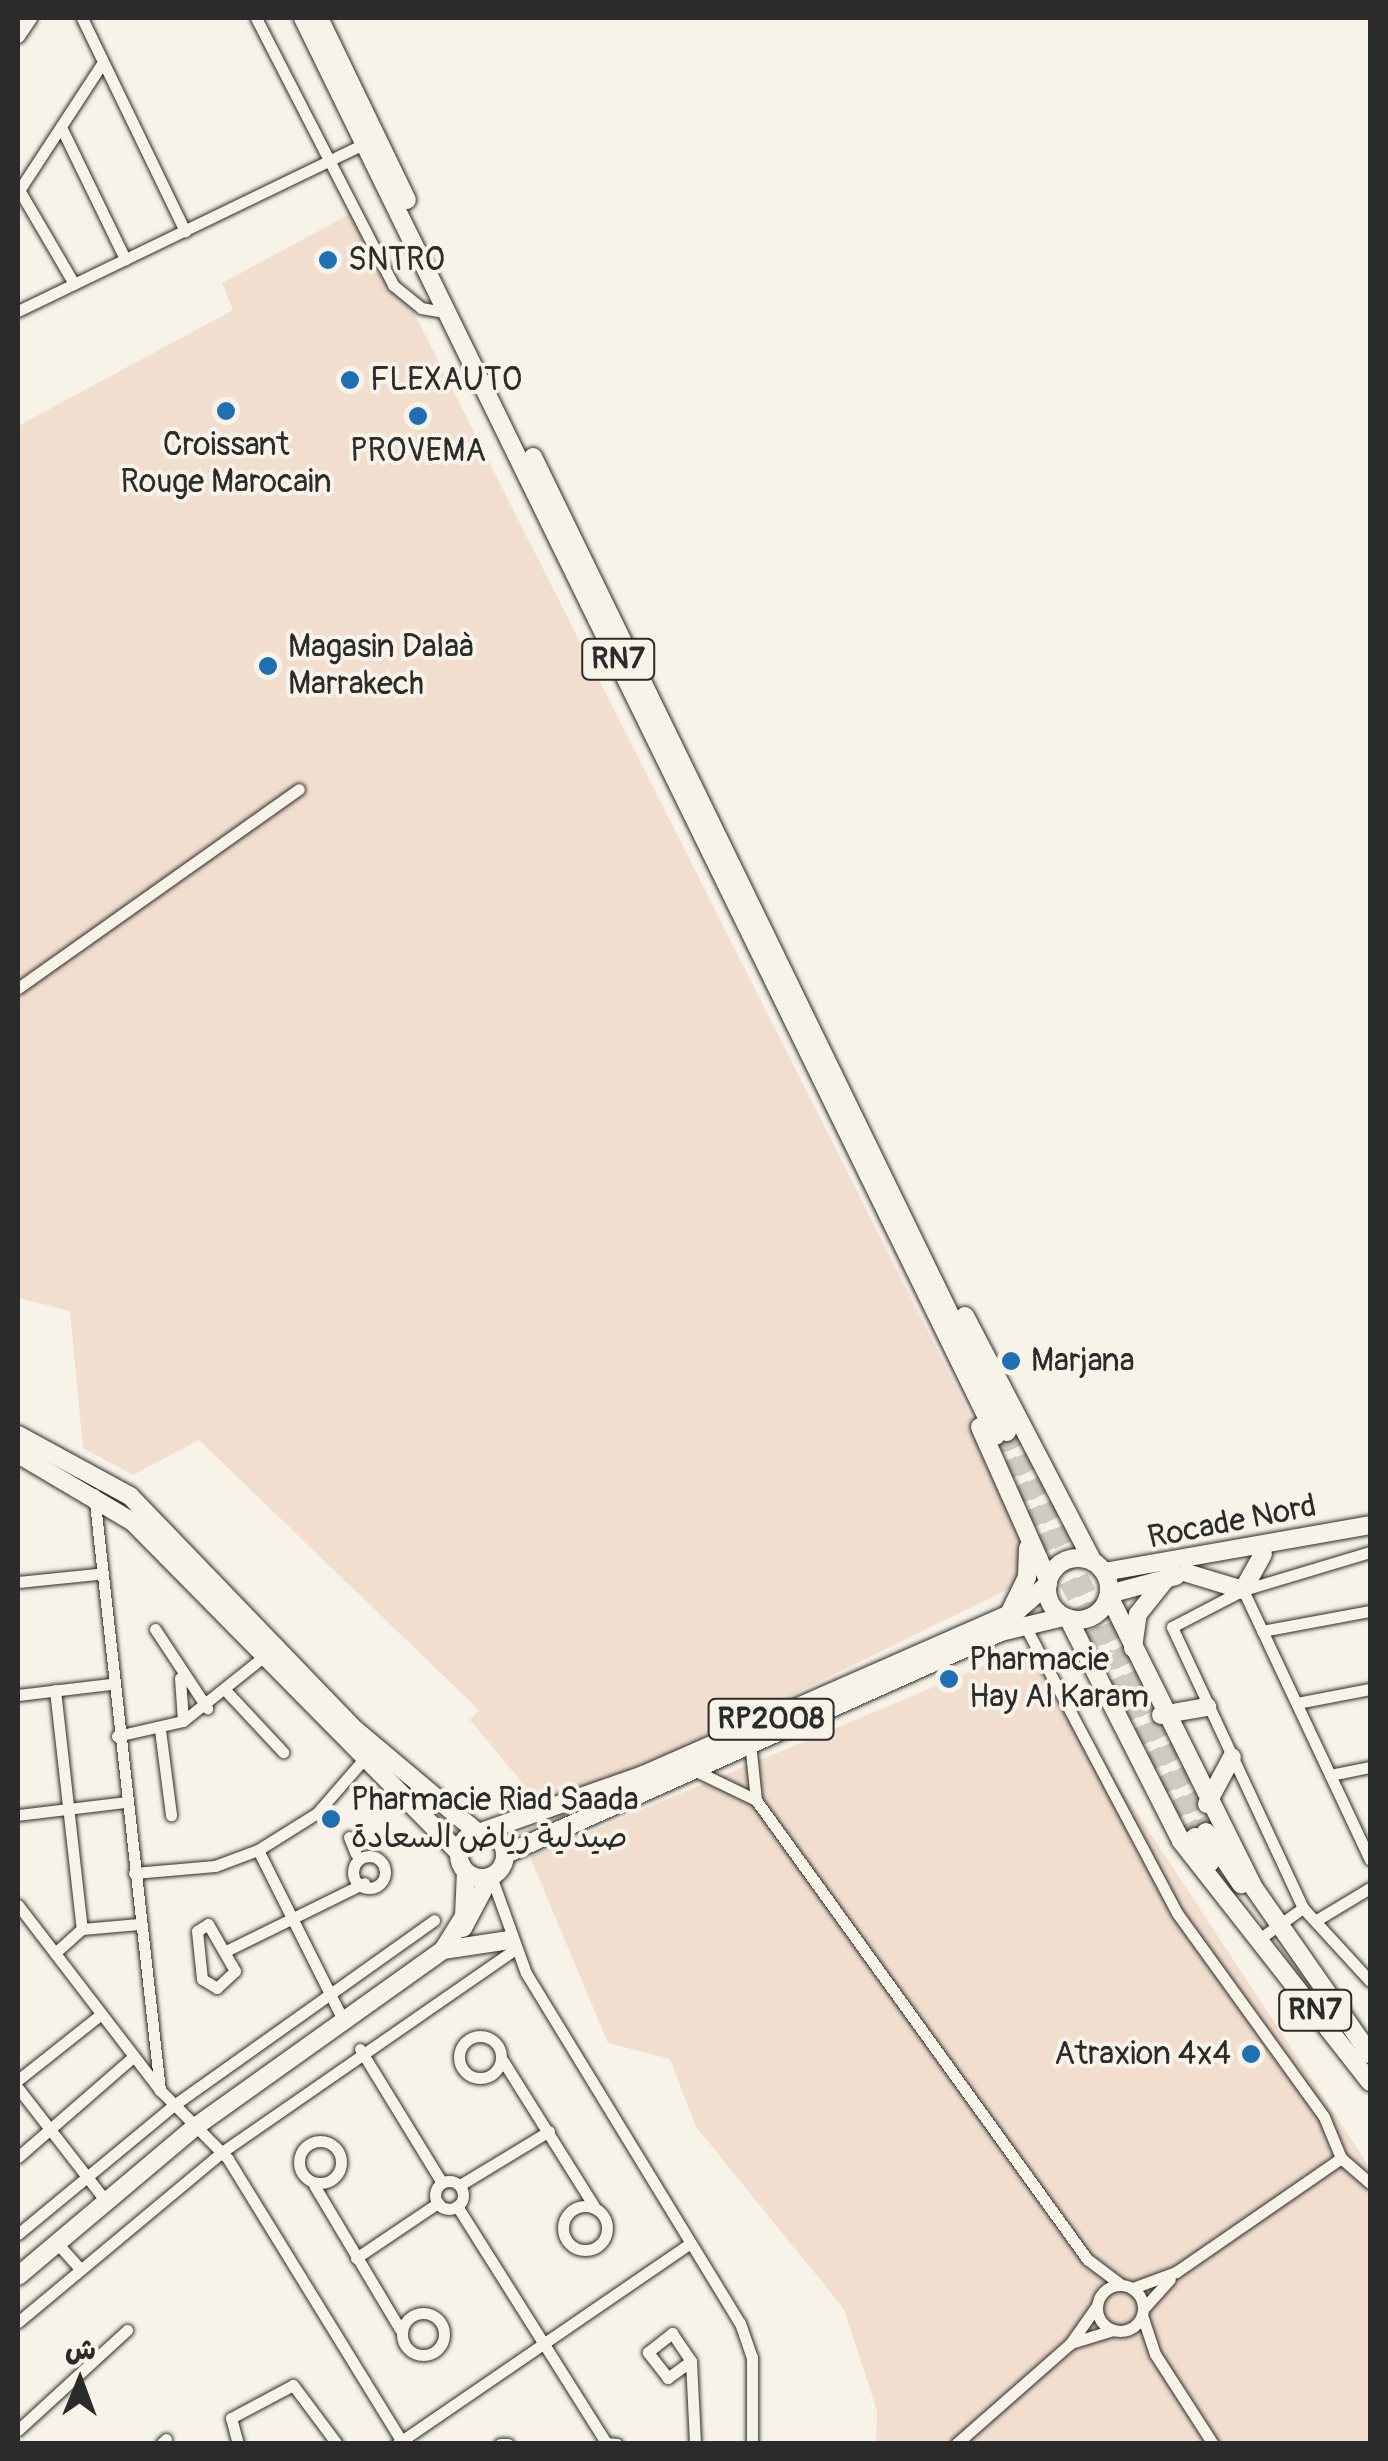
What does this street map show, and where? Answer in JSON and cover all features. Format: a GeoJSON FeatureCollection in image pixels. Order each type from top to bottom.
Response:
{"type":"FeatureCollection","features":[{"type":"Feature","properties":{"kind":"main road","name":"RN7"},"geometry":{"type":"LineString","coordinates":[[304,18],[941,1296]]}},
{"type":"Feature","properties":{"kind":"main road","name":"RN7"},"geometry":{"type":"LineString","coordinates":[[320,18],[941,1296],[1002,1434]]}},
{"type":"Feature","properties":{"kind":"main road"},"geometry":{"type":"LineString","coordinates":[[941,1296],[1027,1538],[1048,1582],[1170,1824],[1259,1939]]}},
{"type":"Feature","properties":{"kind":"main road"},"geometry":{"type":"LineString","coordinates":[[941,1296],[991,1355],[1099,1567],[1161,1715],[1278,1926]]}},
{"type":"Feature","properties":{"kind":"main road"},"geometry":{"type":"LineString","coordinates":[[18,1435],[130,1496],[352,1727],[506,1854],[490,1877],[480,1909],[444,1950],[195,2127],[18,2276]]}},
{"type":"Feature","properties":{"kind":"main road"},"geometry":{"type":"LineString","coordinates":[[21,1461],[94,1491],[458,1852],[466,1872],[458,1931]]}},
{"type":"Feature","properties":{"kind":"main road","name":"Rocade Nord"},"geometry":{"type":"LineString","coordinates":[[1099,1567],[1370,1528]]}},
{"type":"Feature","properties":{"kind":"main road","name":"Rocade Nord"},"geometry":{"type":"LineString","coordinates":[[1109,1594],[1370,1528]]}},
{"type":"Feature","properties":{"kind":"main road"},"geometry":{"type":"LineString","coordinates":[[1016,1619],[1027,1577],[1027,1538]]}},
{"type":"Feature","properties":{"kind":"main road"},"geometry":{"type":"LineString","coordinates":[[1187,1572],[1243,1590],[1262,1554]]}},
{"type":"Feature","properties":{"kind":"main road"},"geometry":{"type":"LineString","coordinates":[[1048,1582],[1065,1562],[1099,1567]]}},
{"type":"Feature","properties":{"kind":"main road"},"geometry":{"type":"LineString","coordinates":[[1133,1654],[1138,1614],[1166,1579]]}},
{"type":"Feature","properties":{"kind":"main road","name":"RP2008"},"geometry":{"type":"LineString","coordinates":[[506,1854],[1016,1619],[1048,1582]]}},
{"type":"Feature","properties":{"kind":"main road"},"geometry":{"type":"LineString","coordinates":[[1066,1618],[1093,1617],[1109,1594]]}},
{"type":"Feature","properties":{"kind":"main road","name":"RP2008"},"geometry":{"type":"LineString","coordinates":[[458,1852],[481,1832],[586,1800],[1016,1619],[1066,1618]]}},
{"type":"Feature","properties":{"kind":"main road"},"geometry":{"type":"LineString","coordinates":[[1161,1715],[1207,1707]]}},
{"type":"Feature","properties":{"kind":"main road"},"geometry":{"type":"LineString","coordinates":[[1207,1804],[1232,1757]]}},
{"type":"Feature","properties":{"kind":"main road","name":"RN7"},"geometry":{"type":"LineString","coordinates":[[1370,2054],[1278,1926],[1200,1834],[1259,1939],[1370,2082]]}},
{"type":"Feature","properties":{"kind":"main road"},"geometry":{"type":"LineString","coordinates":[[466,1872],[490,1877]]}},
{"type":"Feature","properties":{"kind":"main road"},"geometry":{"type":"LineString","coordinates":[[444,1950],[512,1945]]}},
{"type":"Feature","properties":{"kind":"street"},"geometry":{"type":"LineString","coordinates":[[18,36],[30,18]]}},
{"type":"Feature","properties":{"kind":"street"},"geometry":{"type":"LineString","coordinates":[[82,18],[185,230]]}},
{"type":"Feature","properties":{"kind":"street"},"geometry":{"type":"LineString","coordinates":[[256,18],[398,291],[450,313]]}},
{"type":"Feature","properties":{"kind":"street"},"geometry":{"type":"LineString","coordinates":[[74,284],[18,190],[103,62]]}},
{"type":"Feature","properties":{"kind":"street"},"geometry":{"type":"LineString","coordinates":[[60,126],[125,260]]}},
{"type":"Feature","properties":{"kind":"street"},"geometry":{"type":"LineString","coordinates":[[18,311],[366,143]]}},
{"type":"Feature","properties":{"kind":"street"},"geometry":{"type":"LineString","coordinates":[[18,988],[299,788]]}},
{"type":"Feature","properties":{"kind":"street"},"geometry":{"type":"LineString","coordinates":[[94,1491],[97,1574],[160,2090]]}},
{"type":"Feature","properties":{"kind":"street"},"geometry":{"type":"LineString","coordinates":[[1370,1552],[1243,1590],[1172,1626],[1303,1908],[1370,1981]]}},
{"type":"Feature","properties":{"kind":"street"},"geometry":{"type":"LineString","coordinates":[[18,1582],[97,1574]]}},
{"type":"Feature","properties":{"kind":"street"},"geometry":{"type":"LineString","coordinates":[[1243,1590],[1370,1860]]}},
{"type":"Feature","properties":{"kind":"street"},"geometry":{"type":"LineString","coordinates":[[1262,1631],[1370,1611]]}},
{"type":"Feature","properties":{"kind":"street"},"geometry":{"type":"LineString","coordinates":[[1016,1619],[1177,1913],[1324,2116],[1341,2158],[1370,2183]]}},
{"type":"Feature","properties":{"kind":"street"},"geometry":{"type":"LineString","coordinates":[[156,1629],[180,1678],[207,1708]]}},
{"type":"Feature","properties":{"kind":"street"},"geometry":{"type":"LineString","coordinates":[[117,1736],[160,1730],[183,1722],[228,1693],[262,1658]]}},
{"type":"Feature","properties":{"kind":"street"},"geometry":{"type":"LineString","coordinates":[[180,1678],[183,1722]]}},
{"type":"Feature","properties":{"kind":"street"},"geometry":{"type":"LineString","coordinates":[[18,1695],[110,1684]]}},
{"type":"Feature","properties":{"kind":"street"},"geometry":{"type":"LineString","coordinates":[[1297,1703],[1370,1689]]}},
{"type":"Feature","properties":{"kind":"street"},"geometry":{"type":"LineString","coordinates":[[55,1690],[82,1930]]}},
{"type":"Feature","properties":{"kind":"street"},"geometry":{"type":"LineString","coordinates":[[228,1693],[282,1752]]}},
{"type":"Feature","properties":{"kind":"street"},"geometry":{"type":"LineString","coordinates":[[160,1730],[171,1816]]}},
{"type":"Feature","properties":{"kind":"street"},"geometry":{"type":"LineString","coordinates":[[750,1742],[756,1800]]}},
{"type":"Feature","properties":{"kind":"street"},"geometry":{"type":"LineString","coordinates":[[134,1873],[214,1866],[258,1850],[317,1813],[363,1760]]}},
{"type":"Feature","properties":{"kind":"street"},"geometry":{"type":"LineString","coordinates":[[1330,1775],[1370,1768]]}},
{"type":"Feature","properties":{"kind":"street"},"geometry":{"type":"LineString","coordinates":[[690,1770],[756,1800],[1087,2259],[1126,2286],[1143,2312],[1155,2354],[1213,2444]]}},
{"type":"Feature","properties":{"kind":"street"},"geometry":{"type":"LineString","coordinates":[[18,1815],[125,1802]]}},
{"type":"Feature","properties":{"kind":"street"},"geometry":{"type":"LineString","coordinates":[[350,1838],[364,1882]]}},
{"type":"Feature","properties":{"kind":"street"},"geometry":{"type":"LineString","coordinates":[[258,1850],[344,2022]]}},
{"type":"Feature","properties":{"kind":"street"},"geometry":{"type":"LineString","coordinates":[[226,1951],[364,1882],[379,1888],[388,1880],[356,1854]]}},
{"type":"Feature","properties":{"kind":"street"},"geometry":{"type":"LineString","coordinates":[[490,1877],[512,1945],[752,2357],[752,2444]]}},
{"type":"Feature","properties":{"kind":"street"},"geometry":{"type":"LineString","coordinates":[[1315,1921],[1370,1888]]}},
{"type":"Feature","properties":{"kind":"street"},"geometry":{"type":"LineString","coordinates":[[18,1905],[132,2058],[222,2152],[401,2442],[689,2244]]}},
{"type":"Feature","properties":{"kind":"street"},"geometry":{"type":"LineString","coordinates":[[1259,1939],[1303,1908]]}},
{"type":"Feature","properties":{"kind":"street"},"geometry":{"type":"LineString","coordinates":[[18,2234],[174,2105],[327,1992],[434,1920]]}},
{"type":"Feature","properties":{"kind":"street"},"geometry":{"type":"LineString","coordinates":[[55,1953],[82,1930],[139,1924]]}},
{"type":"Feature","properties":{"kind":"street"},"geometry":{"type":"LineString","coordinates":[[198,1928],[214,1928],[226,1951],[234,1976],[207,1987],[198,1928]]}},
{"type":"Feature","properties":{"kind":"street"},"geometry":{"type":"LineString","coordinates":[[18,2322],[222,2152],[360,2048],[512,1945]]}},
{"type":"Feature","properties":{"kind":"street"},"geometry":{"type":"LineString","coordinates":[[18,2080],[100,2015]]}},
{"type":"Feature","properties":{"kind":"street"},"geometry":{"type":"LineString","coordinates":[[360,2048],[442,2182],[438,2203]]}},
{"type":"Feature","properties":{"kind":"street"},"geometry":{"type":"LineString","coordinates":[[18,2157],[132,2058]]}},
{"type":"Feature","properties":{"kind":"street"},"geometry":{"type":"LineString","coordinates":[[503,2061],[594,2206]]}},
{"type":"Feature","properties":{"kind":"street"},"geometry":{"type":"LineString","coordinates":[[18,2088],[105,2200]]}},
{"type":"Feature","properties":{"kind":"street"},"geometry":{"type":"LineString","coordinates":[[442,2182],[460,2185],[548,2131]]}},
{"type":"Feature","properties":{"kind":"street"},"geometry":{"type":"LineString","coordinates":[[1070,2344],[1117,2330],[1143,2312],[1176,2272],[1341,2158]]}},
{"type":"Feature","properties":{"kind":"street"},"geometry":{"type":"LineString","coordinates":[[314,2185],[400,2329]]}},
{"type":"Feature","properties":{"kind":"street"},"geometry":{"type":"LineString","coordinates":[[460,2185],[457,2206],[606,2443],[617,2444]]}},
{"type":"Feature","properties":{"kind":"street"},"geometry":{"type":"LineString","coordinates":[[356,2258],[438,2203],[457,2206]]}},
{"type":"Feature","properties":{"kind":"street"},"geometry":{"type":"LineString","coordinates":[[56,2242],[80,2270]]}},
{"type":"Feature","properties":{"kind":"street"},"geometry":{"type":"LineString","coordinates":[[1087,2259],[1097,2303],[1117,2330],[1155,2354]]}},
{"type":"Feature","properties":{"kind":"street"},"geometry":{"type":"LineString","coordinates":[[956,2444],[1070,2344],[1097,2303],[1126,2286],[1176,2272]]}},
{"type":"Feature","properties":{"kind":"street"},"geometry":{"type":"LineString","coordinates":[[18,2430],[126,2330]]}},
{"type":"Feature","properties":{"kind":"street"},"geometry":{"type":"LineString","coordinates":[[691,2361],[695,2444]]}},
{"type":"Feature","properties":{"kind":"street"},"geometry":{"type":"LineString","coordinates":[[238,2444],[231,2418],[293,2385],[336,2444]]}},
{"type":"Feature","properties":{"kind":"street"},"geometry":{"type":"LineString","coordinates":[[500,2444],[508,2444]]}},
{"type":"Feature","properties":{"kind":"shaded area"},"geometry":{"type":"Polygon","coordinates":[[[361,208],[1031,1536],[1027,1580],[548,1814],[470,1720],[479,1710],[199,1440],[133,1475],[83,1448],[70,1311],[18,1298],[18,426],[233,310],[222,283],[361,208]]]}},
{"type":"Feature","properties":{"kind":"shaded area"},"geometry":{"type":"Polygon","coordinates":[[[1028,1647],[1370,2168],[1370,2443],[876,2443],[877,2411],[844,2309],[696,2127],[670,2059],[608,2043],[530,1857],[1028,1647]]]}},
{"type":"Feature","properties":{"kind":"tunnel"},"geometry":{"type":"LineString","coordinates":[[1007,1432],[1206,1832]]}},
{"type":"Feature","properties":{"kind":"tunnel"},"geometry":{"type":"LineString","coordinates":[[996,1436],[1195,1837]]}},
{"type":"Feature","properties":{"kind":"place","name":"SNTRO"},"geometry":{"type":"Point","coordinates":[328,260]}},
{"type":"Feature","properties":{"kind":"place","name":"FLEXAUTO"},"geometry":{"type":"Point","coordinates":[350,380]}},
{"type":"Feature","properties":{"kind":"place","name":"Croissant Rouge Marocain"},"geometry":{"type":"Point","coordinates":[226,411]}},
{"type":"Feature","properties":{"kind":"place","name":"PROVEMA"},"geometry":{"type":"Point","coordinates":[418,416]}},
{"type":"Feature","properties":{"kind":"place","name":"Magasin Dalaà Marrakech"},"geometry":{"type":"Point","coordinates":[268,666]}},
{"type":"Feature","properties":{"kind":"place","name":"Marjana"},"geometry":{"type":"Point","coordinates":[1011,1361]}},
{"type":"Feature","properties":{"kind":"place","name":"Pharmacie Hay Al Karam"},"geometry":{"type":"Point","coordinates":[949,1679]}},
{"type":"Feature","properties":{"kind":"place","name":"Pharmacie Riad Saada صيدلية رياض السعادة"},"geometry":{"type":"Point","coordinates":[331,1819]}},
{"type":"Feature","properties":{"kind":"place","name":"Atraxion 4x4"},"geometry":{"type":"Point","coordinates":[1251,2054]}}]}
